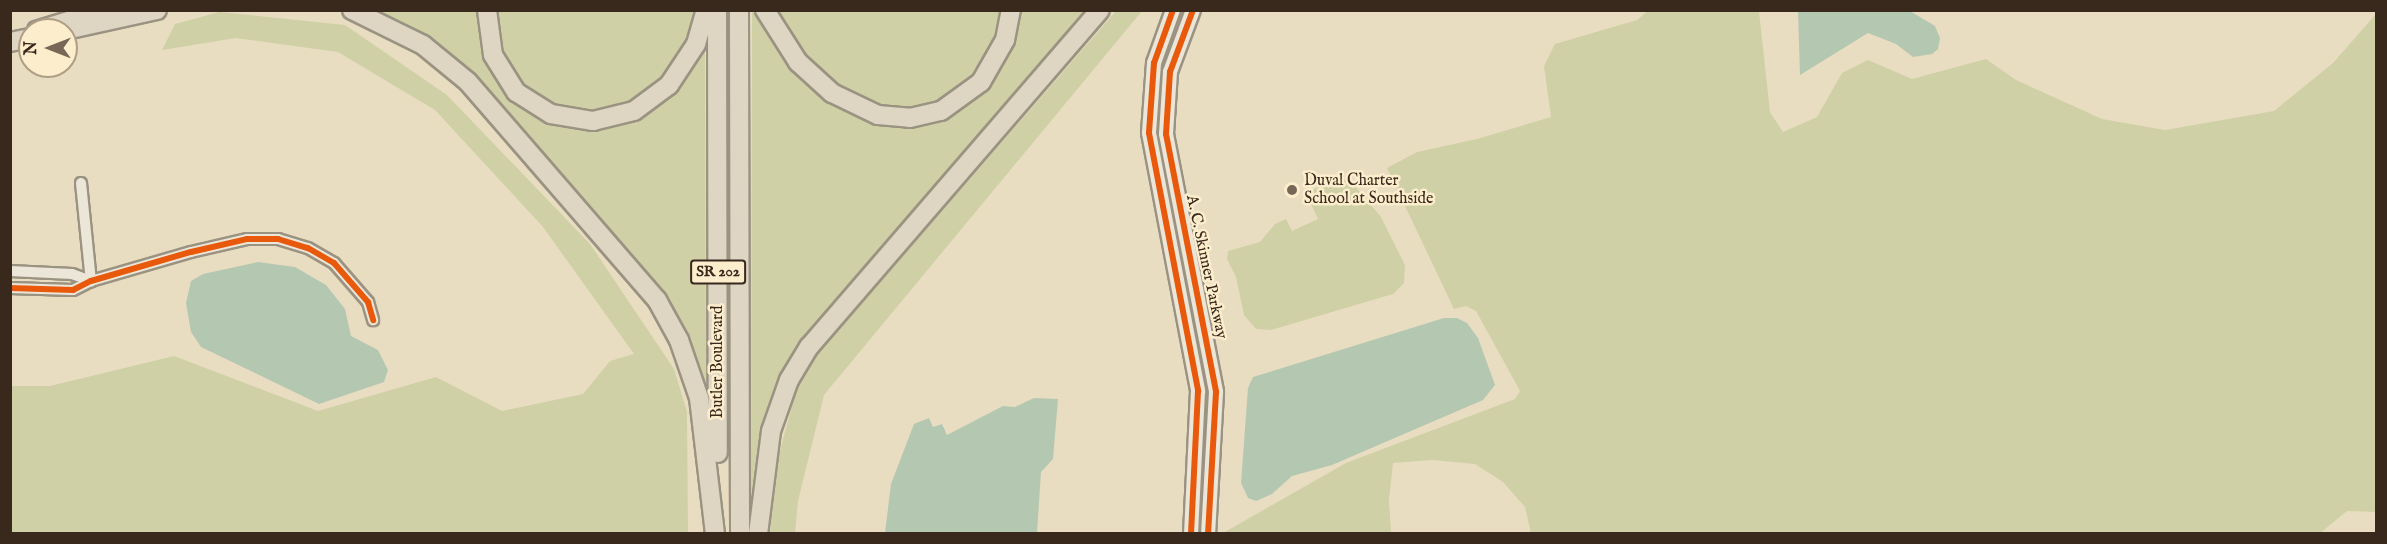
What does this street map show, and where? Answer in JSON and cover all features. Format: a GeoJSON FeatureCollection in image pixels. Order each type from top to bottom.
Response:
{"type":"FeatureCollection","features":[{"type":"Feature","properties":{"kind":"highway"},"geometry":{"type":"LineString","coordinates":[[75,18],[101,10]]}},
{"type":"Feature","properties":{"kind":"highway"},"geometry":{"type":"LineString","coordinates":[[78,27],[157,10]]}},
{"type":"Feature","properties":{"kind":"highway"},"geometry":{"type":"LineString","coordinates":[[352,10],[407,35],[468,82],[657,300],[683,350],[699,398],[717,534]]}},
{"type":"Feature","properties":{"kind":"highway"},"geometry":{"type":"LineString","coordinates":[[487,10],[493,55],[516,92],[551,114],[593,121],[634,111],[669,85],[696,44],[706,10]]}},
{"type":"Feature","properties":{"kind":"highway","name":"Butler Boulevard"},"geometry":{"type":"LineString","coordinates":[[717,10],[717,534]]}},
{"type":"Feature","properties":{"kind":"highway","name":"Butler Boulevard"},"geometry":{"type":"LineString","coordinates":[[739,10],[740,534]]}},
{"type":"Feature","properties":{"kind":"highway"},"geometry":{"type":"LineString","coordinates":[[765,10],[798,62],[832,93],[878,115],[910,118],[949,107],[981,82],[1005,40],[1011,10]]}},
{"type":"Feature","properties":{"kind":"highway"},"geometry":{"type":"LineString","coordinates":[[758,534],[771,431],[789,380],[809,347],[1100,10]]}},
{"type":"Feature","properties":{"kind":"main road","name":"A. C. Skinner Parkway"},"geometry":{"type":"LineString","coordinates":[[1173,10],[1154,63],[1149,133],[1198,391],[1191,534]]}},
{"type":"Feature","properties":{"kind":"main road","name":"A. C. Skinner Parkway"},"geometry":{"type":"LineString","coordinates":[[1193,10],[1170,72],[1166,134],[1216,392],[1208,534]]}},
{"type":"Feature","properties":{"kind":"street"},"geometry":{"type":"LineString","coordinates":[[81,183],[91,280]]}},
{"type":"Feature","properties":{"kind":"street"},"geometry":{"type":"LineString","coordinates":[[10,288],[73,290],[91,280],[235,241],[278,239],[308,248],[334,263],[368,302],[373,320]]}},
{"type":"Feature","properties":{"kind":"street"},"geometry":{"type":"LineString","coordinates":[[10,271],[72,274],[91,280]]}},
{"type":"Feature","properties":{"kind":"shaded area"},"geometry":{"type":"Polygon","coordinates":[[[1649,10],[1759,11],[1770,112],[1783,132],[1817,117],[1842,73],[1868,60],[1912,79],[1986,59],[2016,80],[2102,119],[2165,130],[2274,111],[2333,63],[2376,14],[2376,512],[2347,511],[2319,534],[1531,533],[1525,507],[1503,482],[1475,464],[1432,460],[1393,463],[1389,500],[1391,533],[1223,533],[1346,463],[1515,399],[1520,391],[1476,311],[1466,306],[1454,309],[1387,168],[1417,152],[1477,139],[1551,117],[1544,66],[1555,44],[1637,20],[1649,10]]]}},
{"type":"Feature","properties":{"kind":"shaded area"},"geometry":{"type":"Polygon","coordinates":[[[362,11],[482,11],[506,94],[548,123],[581,130],[632,120],[695,67],[705,43],[706,394],[693,354],[482,91],[362,11]]]}},
{"type":"Feature","properties":{"kind":"shaded area"},"geometry":{"type":"Polygon","coordinates":[[[492,11],[699,11],[694,34],[671,73],[643,97],[603,113],[545,105],[505,71],[492,11]]]}},
{"type":"Feature","properties":{"kind":"shaded area"},"geometry":{"type":"Polygon","coordinates":[[[752,11],[757,11],[774,43],[792,65],[874,119],[967,101],[1014,11],[1093,11],[811,337],[755,504],[751,504],[752,11]]]}},
{"type":"Feature","properties":{"kind":"shaded area"},"geometry":{"type":"Polygon","coordinates":[[[772,11],[1006,11],[992,59],[951,102],[894,114],[823,81],[772,11]]]}},
{"type":"Feature","properties":{"kind":"shaded area"},"geometry":{"type":"Polygon","coordinates":[[[1116,11],[1142,11],[824,395],[798,501],[795,533],[770,534],[774,477],[783,439],[797,388],[814,358],[1116,11]]]}},
{"type":"Feature","properties":{"kind":"shaded area"},"geometry":{"type":"Polygon","coordinates":[[[1798,11],[1910,11],[1935,26],[1940,38],[1938,49],[1932,54],[1913,57],[1896,44],[1868,33],[1800,75],[1798,11]]]}},
{"type":"Feature","properties":{"kind":"shaded area"},"geometry":{"type":"Polygon","coordinates":[[[219,12],[345,25],[447,95],[590,244],[674,369],[687,412],[688,533],[11,533],[11,386],[50,386],[174,356],[318,411],[436,377],[502,411],[583,394],[610,361],[634,354],[543,227],[435,110],[338,52],[236,38],[162,50],[175,24],[219,12]]]}},
{"type":"Feature","properties":{"kind":"shaded area"},"geometry":{"type":"Polygon","coordinates":[[[1339,177],[1341,182],[1348,178],[1381,217],[1405,265],[1404,283],[1393,294],[1271,330],[1256,329],[1244,315],[1236,277],[1227,259],[1228,251],[1260,242],[1275,224],[1286,219],[1292,231],[1318,219],[1306,193],[1339,177]]]}},
{"type":"Feature","properties":{"kind":"shaded area"},"geometry":{"type":"Polygon","coordinates":[[[258,262],[295,267],[326,285],[345,309],[351,336],[378,350],[388,370],[384,382],[319,404],[201,347],[191,332],[186,303],[191,281],[203,274],[258,262]]]}},
{"type":"Feature","properties":{"kind":"shaded area"},"geometry":{"type":"Polygon","coordinates":[[[1444,318],[1457,318],[1467,323],[1478,338],[1495,385],[1483,400],[1332,465],[1292,476],[1272,494],[1256,501],[1248,498],[1241,483],[1248,388],[1253,377],[1444,318]]]}},
{"type":"Feature","properties":{"kind":"shaded area"},"geometry":{"type":"Polygon","coordinates":[[[1034,398],[1058,399],[1053,459],[1041,472],[1037,533],[885,533],[891,484],[914,424],[929,418],[933,427],[942,424],[947,435],[1003,406],[1015,407],[1034,398]]]}},
{"type":"Feature","properties":{"kind":"cycle path"},"geometry":{"type":"LineString","coordinates":[[1173,10],[1154,63],[1149,133],[1198,391],[1191,534]]}},
{"type":"Feature","properties":{"kind":"cycle path"},"geometry":{"type":"LineString","coordinates":[[1193,10],[1170,72],[1166,134],[1216,392],[1208,534]]}},
{"type":"Feature","properties":{"kind":"cycle path"},"geometry":{"type":"LineString","coordinates":[[10,288],[73,290],[91,281],[191,252],[247,239],[278,239],[308,248],[334,263],[368,302],[373,320]]}},
{"type":"Feature","properties":{"kind":"place","name":"Duval Charter School at Southside"},"geometry":{"type":"Point","coordinates":[1292,190]}}]}
